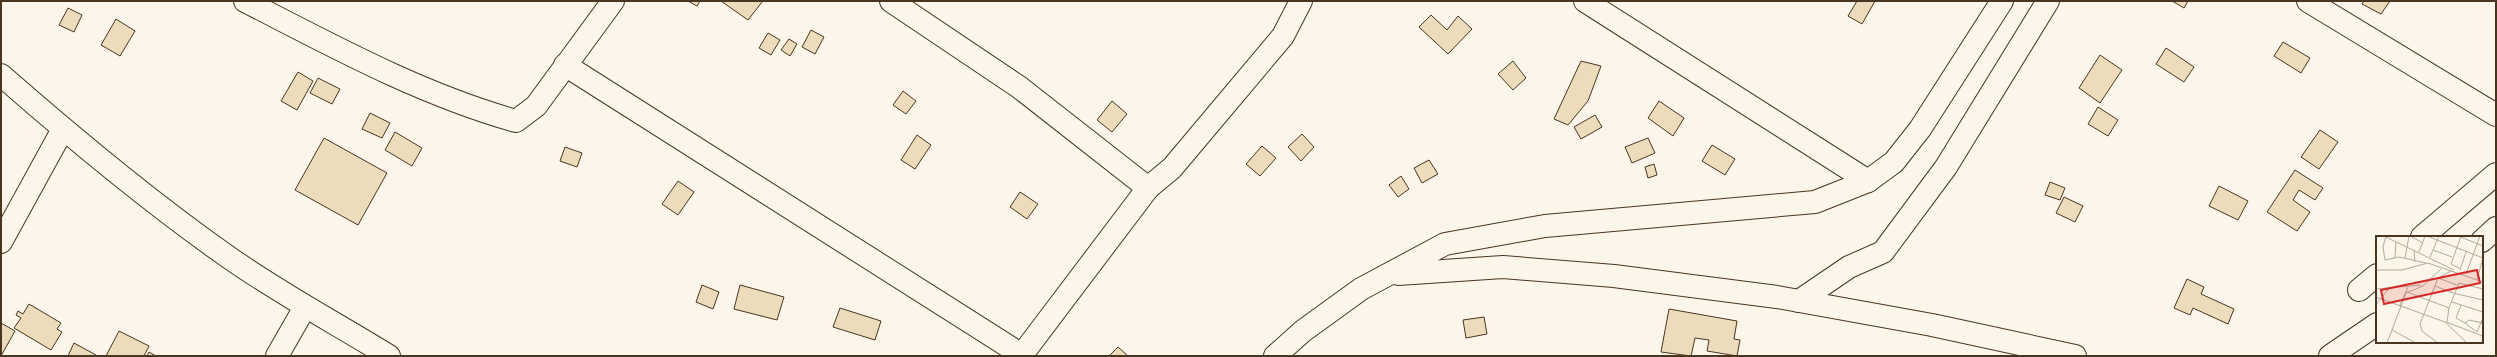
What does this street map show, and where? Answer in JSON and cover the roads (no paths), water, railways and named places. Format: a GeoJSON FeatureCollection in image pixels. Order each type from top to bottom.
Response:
{"type":"FeatureCollection","features":[{"type":"Feature","properties":{"kind":"street"},"geometry":{"type":"LineString","coordinates":[[245,1],[419,88],[477,110],[516,120],[536,106],[613,1]]}},
{"type":"Feature","properties":{"kind":"street"},"geometry":{"type":"LineString","coordinates":[[891,1],[1019,87],[1148,188]]}},
{"type":"Feature","properties":{"kind":"street"},"geometry":{"type":"LineString","coordinates":[[565,65],[1022,355],[1148,188],[1172,168],[1283,36],[1301,1]]}},
{"type":"Feature","properties":{"kind":"street"},"geometry":{"type":"LineString","coordinates":[[1585,1],[1868,181]]}},
{"type":"Feature","properties":{"kind":"street"},"geometry":{"type":"LineString","coordinates":[[1276,356],[1303,331],[1361,289],[1390,275],[1445,244],[1545,226],[1815,202],[1868,181],[1894,162],[1920,129],[2002,1]]}},
{"type":"Feature","properties":{"kind":"street"},"geometry":{"type":"LineString","coordinates":[[1799,300],[1849,267],[1883,252],[1946,167],[2048,1]]}},
{"type":"Feature","properties":{"kind":"street"},"geometry":{"type":"LineString","coordinates":[[2308,1],[2496,115]]}},
{"type":"Feature","properties":{"kind":"street"},"geometry":{"type":"LineString","coordinates":[[1,75],[63,129],[143,194],[212,246],[305,307],[389,356]]}},
{"type":"Feature","properties":{"kind":"street"},"geometry":{"type":"LineString","coordinates":[[1,242],[63,129]]}},
{"type":"Feature","properties":{"kind":"street"},"geometry":{"type":"LineString","coordinates":[[2423,236],[2496,174]]}},
{"type":"Feature","properties":{"kind":"street"},"geometry":{"type":"LineString","coordinates":[[2483,240],[2496,228]]}},
{"type":"Feature","properties":{"kind":"street"},"geometry":{"type":"LineString","coordinates":[[1390,275],[1503,267],[1614,276],[1799,300],[1932,325],[2075,356]]}},
{"type":"Feature","properties":{"kind":"street"},"geometry":{"type":"LineString","coordinates":[[2359,290],[2376,276]]}},
{"type":"Feature","properties":{"kind":"street"},"geometry":{"type":"LineString","coordinates":[[277,356],[305,307]]}},
{"type":"Feature","properties":{"kind":"street"},"geometry":{"type":"LineString","coordinates":[[2330,356],[2376,325]]}}]}
